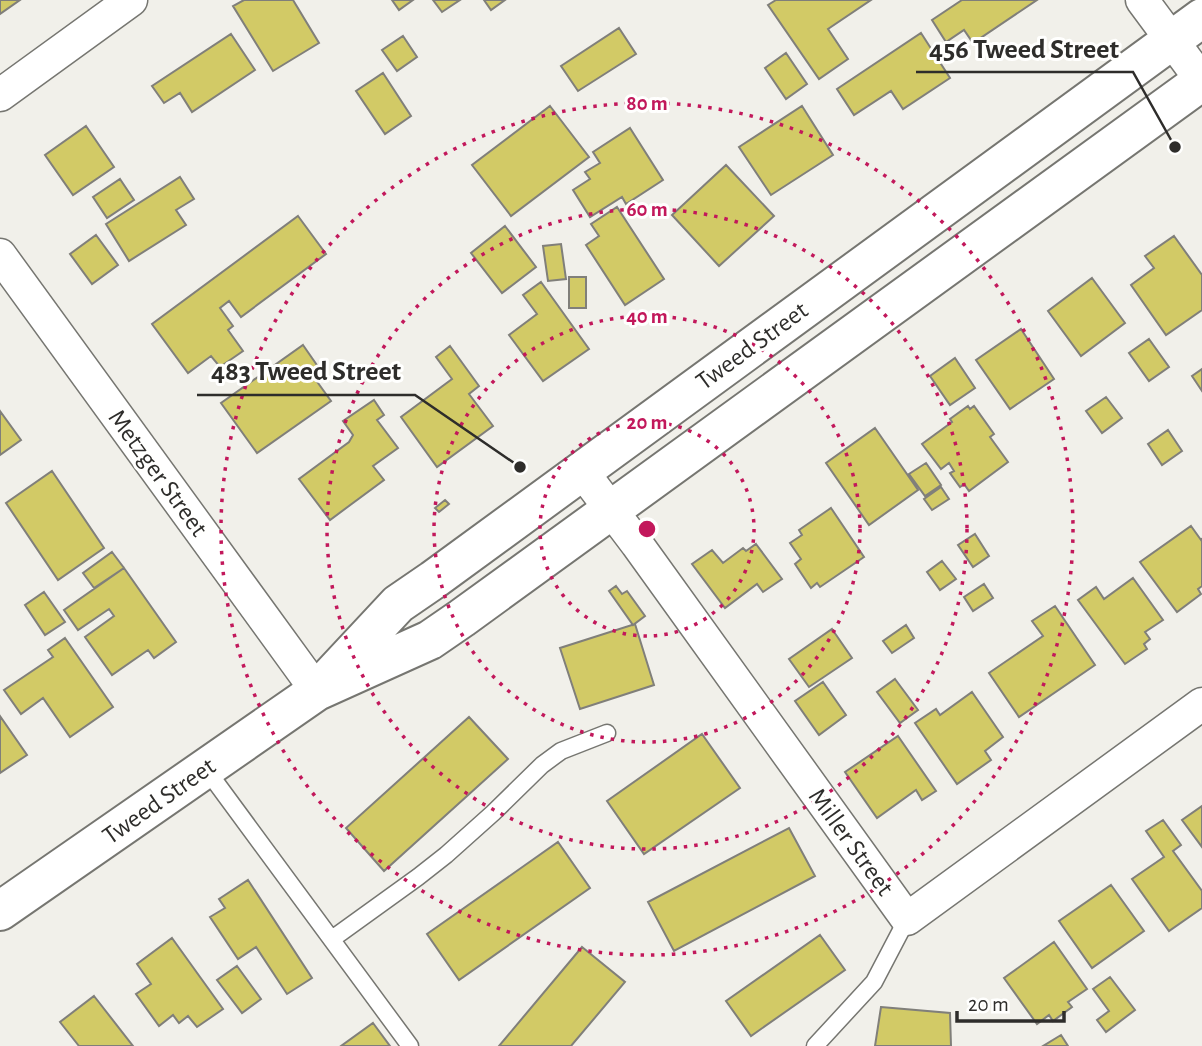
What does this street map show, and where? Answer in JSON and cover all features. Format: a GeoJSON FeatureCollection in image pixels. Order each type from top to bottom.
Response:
{"type":"FeatureCollection","features":[{"type":"Feature","properties":{"kind":"main road","name":"Tweed Street"},"geometry":{"type":"LineString","coordinates":[[317,691],[398,604],[1202,18]]}},
{"type":"Feature","properties":{"kind":"main road","name":"Tweed Street"},"geometry":{"type":"LineString","coordinates":[[0,911],[317,691],[430,640],[1202,81]]}},
{"type":"Feature","properties":{"kind":"street"},"geometry":{"type":"LineString","coordinates":[[0,95],[131,0]]}},
{"type":"Feature","properties":{"kind":"street"},"geometry":{"type":"LineString","coordinates":[[1143,0],[1202,81]]}},
{"type":"Feature","properties":{"kind":"street","name":"Metzger Street"},"geometry":{"type":"LineString","coordinates":[[0,255],[317,691]]}},
{"type":"Feature","properties":{"kind":"street","name":"Miller Street"},"geometry":{"type":"LineString","coordinates":[[581,471],[906,919],[1202,704]]}},
{"type":"Feature","properties":{"kind":"lane"},"geometry":{"type":"LineString","coordinates":[[332,939],[446,855],[542,765],[561,751],[607,733]]}},
{"type":"Feature","properties":{"kind":"lane"},"geometry":{"type":"LineString","coordinates":[[206,769],[410,1046]]}},
{"type":"Feature","properties":{"kind":"lane"},"geometry":{"type":"LineString","coordinates":[[815,1046],[874,982],[906,919]]}},
{"type":"Feature","properties":{"kind":"building"},"geometry":{"type":"Polygon","coordinates":[[[0,0],[20,0],[0,14],[0,0]]]}},
{"type":"Feature","properties":{"kind":"building"},"geometry":{"type":"Polygon","coordinates":[[[244,0],[293,0],[319,43],[273,71],[233,6],[244,0]]]}},
{"type":"Feature","properties":{"kind":"building"},"geometry":{"type":"Polygon","coordinates":[[[392,0],[413,0],[399,10],[392,0]]]}},
{"type":"Feature","properties":{"kind":"building"},"geometry":{"type":"Polygon","coordinates":[[[433,0],[460,0],[442,12],[433,0]]]}},
{"type":"Feature","properties":{"kind":"building"},"geometry":{"type":"Polygon","coordinates":[[[484,0],[505,0],[491,10],[484,0]]]}},
{"type":"Feature","properties":{"kind":"building"},"geometry":{"type":"Polygon","coordinates":[[[776,0],[871,0],[828,29],[848,59],[819,79],[768,5],[776,0]]]}},
{"type":"Feature","properties":{"kind":"building"},"geometry":{"type":"Polygon","coordinates":[[[962,0],[1037,0],[973,43],[964,30],[946,42],[932,20],[962,0]]]}},
{"type":"Feature","properties":{"kind":"building"},"geometry":{"type":"Polygon","coordinates":[[[619,28],[636,54],[578,91],[561,66],[619,28]]]}},
{"type":"Feature","properties":{"kind":"building"},"geometry":{"type":"Polygon","coordinates":[[[921,33],[950,78],[903,109],[891,91],[854,115],[837,89],[921,33]]]}},
{"type":"Feature","properties":{"kind":"building"},"geometry":{"type":"Polygon","coordinates":[[[231,34],[255,70],[192,112],[180,93],[164,103],[152,86],[231,34]]]}},
{"type":"Feature","properties":{"kind":"building"},"geometry":{"type":"Polygon","coordinates":[[[403,36],[417,57],[397,71],[382,50],[403,36]]]}},
{"type":"Feature","properties":{"kind":"building"},"geometry":{"type":"Polygon","coordinates":[[[786,53],[807,84],[786,99],[765,68],[786,53]]]}},
{"type":"Feature","properties":{"kind":"building"},"geometry":{"type":"Polygon","coordinates":[[[383,73],[411,116],[385,134],[356,91],[383,73]]]}},
{"type":"Feature","properties":{"kind":"building"},"geometry":{"type":"Polygon","coordinates":[[[550,106],[589,157],[511,216],[472,165],[550,106]]]}},
{"type":"Feature","properties":{"kind":"building"},"geometry":{"type":"Polygon","coordinates":[[[802,106],[833,155],[771,195],[739,147],[802,106]]]}},
{"type":"Feature","properties":{"kind":"building"},"geometry":{"type":"Polygon","coordinates":[[[86,126],[114,167],[73,195],[45,155],[86,126]]]}},
{"type":"Feature","properties":{"kind":"building"},"geometry":{"type":"Polygon","coordinates":[[[630,128],[663,180],[626,204],[622,197],[590,217],[573,190],[590,179],[585,172],[600,163],[593,152],[630,128]]]}},
{"type":"Feature","properties":{"kind":"building"},"geometry":{"type":"Polygon","coordinates":[[[726,165],[774,216],[719,266],[672,215],[726,165]]]}},
{"type":"Feature","properties":{"kind":"building"},"geometry":{"type":"Polygon","coordinates":[[[180,177],[194,199],[176,210],[186,225],[129,261],[106,224],[180,177]]]}},
{"type":"Feature","properties":{"kind":"building"},"geometry":{"type":"Polygon","coordinates":[[[120,179],[134,200],[107,218],[93,197],[120,179]]]}},
{"type":"Feature","properties":{"kind":"building"},"geometry":{"type":"Polygon","coordinates":[[[617,207],[664,279],[625,305],[586,245],[599,236],[591,224],[617,207]]]}},
{"type":"Feature","properties":{"kind":"building"},"geometry":{"type":"Polygon","coordinates":[[[298,216],[326,254],[241,317],[229,301],[220,308],[233,326],[228,330],[243,351],[220,367],[211,356],[188,373],[152,324],[298,216]]]}},
{"type":"Feature","properties":{"kind":"building"},"geometry":{"type":"Polygon","coordinates":[[[505,226],[536,267],[502,293],[471,253],[505,226]]]}},
{"type":"Feature","properties":{"kind":"building"},"geometry":{"type":"Polygon","coordinates":[[[96,235],[118,265],[92,284],[70,254],[96,235]]]}},
{"type":"Feature","properties":{"kind":"building"},"geometry":{"type":"Polygon","coordinates":[[[1174,236],[1202,275],[1202,310],[1166,335],[1131,285],[1154,268],[1145,256],[1174,236]]]}},
{"type":"Feature","properties":{"kind":"building"},"geometry":{"type":"Polygon","coordinates":[[[561,244],[566,279],[548,281],[543,246],[561,244]]]}},
{"type":"Feature","properties":{"kind":"building"},"geometry":{"type":"Polygon","coordinates":[[[569,277],[586,277],[586,308],[569,308],[569,277]]]}},
{"type":"Feature","properties":{"kind":"building"},"geometry":{"type":"Polygon","coordinates":[[[1092,278],[1125,323],[1081,356],[1048,311],[1092,278]]]}},
{"type":"Feature","properties":{"kind":"building"},"geometry":{"type":"Polygon","coordinates":[[[541,282],[589,349],[543,381],[509,335],[537,314],[523,295],[541,282]]]}},
{"type":"Feature","properties":{"kind":"building"},"geometry":{"type":"Polygon","coordinates":[[[1021,329],[1054,379],[1010,409],[976,360],[1021,329]]]}},
{"type":"Feature","properties":{"kind":"building"},"geometry":{"type":"Polygon","coordinates":[[[1149,339],[1169,367],[1149,381],[1129,353],[1149,339]]]}},
{"type":"Feature","properties":{"kind":"building"},"geometry":{"type":"Polygon","coordinates":[[[303,345],[321,371],[313,376],[331,401],[257,453],[221,403],[303,345]]]}},
{"type":"Feature","properties":{"kind":"building"},"geometry":{"type":"Polygon","coordinates":[[[450,346],[479,386],[469,394],[493,426],[437,467],[401,417],[452,379],[436,357],[450,346]]]}},
{"type":"Feature","properties":{"kind":"building"},"geometry":{"type":"Polygon","coordinates":[[[955,358],[975,388],[950,405],[930,376],[955,358]]]}},
{"type":"Feature","properties":{"kind":"building"},"geometry":{"type":"Polygon","coordinates":[[[1202,369],[1202,391],[1192,376],[1202,369]]]}},
{"type":"Feature","properties":{"kind":"building"},"geometry":{"type":"Polygon","coordinates":[[[1106,397],[1122,418],[1102,433],[1086,411],[1106,397]]]}},
{"type":"Feature","properties":{"kind":"building"},"geometry":{"type":"Polygon","coordinates":[[[374,400],[384,415],[377,420],[398,448],[373,466],[384,480],[330,520],[299,479],[349,442],[353,435],[343,421],[374,400]]]}},
{"type":"Feature","properties":{"kind":"building"},"geometry":{"type":"Polygon","coordinates":[[[968,406],[970,409],[974,406],[994,434],[990,437],[1008,462],[969,491],[964,484],[960,487],[950,473],[954,471],[949,463],[941,469],[922,444],[952,422],[950,419],[968,406]]]}},
{"type":"Feature","properties":{"kind":"building"},"geometry":{"type":"Polygon","coordinates":[[[0,411],[21,440],[0,455],[0,411]]]}},
{"type":"Feature","properties":{"kind":"building"},"geometry":{"type":"Polygon","coordinates":[[[875,428],[918,490],[869,525],[826,463],[875,428]]]}},
{"type":"Feature","properties":{"kind":"building"},"geometry":{"type":"Polygon","coordinates":[[[1168,430],[1182,451],[1162,465],[1148,444],[1168,430]]]}},
{"type":"Feature","properties":{"kind":"building"},"geometry":{"type":"Polygon","coordinates":[[[926,463],[941,485],[925,496],[909,474],[926,463]]]}},
{"type":"Feature","properties":{"kind":"building"},"geometry":{"type":"Polygon","coordinates":[[[52,471],[104,548],[58,580],[6,503],[52,471]]]}},
{"type":"Feature","properties":{"kind":"building"},"geometry":{"type":"Polygon","coordinates":[[[941,487],[949,499],[932,510],[924,499],[941,487]]]}},
{"type":"Feature","properties":{"kind":"building"},"geometry":{"type":"Polygon","coordinates":[[[445,500],[449,504],[439,512],[435,508],[445,500]]]}},
{"type":"Feature","properties":{"kind":"building"},"geometry":{"type":"Polygon","coordinates":[[[831,508],[864,557],[820,587],[817,583],[811,588],[795,564],[801,559],[790,543],[802,535],[799,530],[831,508]]]}},
{"type":"Feature","properties":{"kind":"building"},"geometry":{"type":"Polygon","coordinates":[[[1191,526],[1202,539],[1202,586],[1198,589],[1201,594],[1177,612],[1140,562],[1191,526]]]}},
{"type":"Feature","properties":{"kind":"building"},"geometry":{"type":"Polygon","coordinates":[[[975,534],[989,556],[973,567],[958,545],[975,534]]]}},
{"type":"Feature","properties":{"kind":"building"},"geometry":{"type":"Polygon","coordinates":[[[756,544],[782,579],[763,592],[757,584],[725,608],[692,564],[712,550],[723,563],[743,548],[746,551],[756,544]]]}},
{"type":"Feature","properties":{"kind":"building"},"geometry":{"type":"Polygon","coordinates":[[[112,552],[124,568],[94,588],[83,573],[112,552]]]}},
{"type":"Feature","properties":{"kind":"building"},"geometry":{"type":"Polygon","coordinates":[[[942,561],[956,579],[940,590],[927,572],[942,561]]]}},
{"type":"Feature","properties":{"kind":"building"},"geometry":{"type":"Polygon","coordinates":[[[124,568],[176,642],[154,658],[148,650],[112,675],[85,637],[114,616],[109,609],[78,630],[64,610],[124,568]]]}},
{"type":"Feature","properties":{"kind":"building"},"geometry":{"type":"Polygon","coordinates":[[[1133,578],[1163,620],[1145,632],[1150,639],[1144,644],[1147,649],[1125,664],[1078,600],[1096,587],[1104,599],[1133,578]]]}},
{"type":"Feature","properties":{"kind":"building"},"geometry":{"type":"Polygon","coordinates":[[[984,584],[993,598],[973,611],[964,597],[984,584]]]}},
{"type":"Feature","properties":{"kind":"building"},"geometry":{"type":"Polygon","coordinates":[[[616,586],[622,594],[627,591],[645,616],[633,625],[609,591],[616,586]]]}},
{"type":"Feature","properties":{"kind":"building"},"geometry":{"type":"Polygon","coordinates":[[[44,592],[65,622],[45,635],[25,605],[44,592]]]}},
{"type":"Feature","properties":{"kind":"building"},"geometry":{"type":"Polygon","coordinates":[[[1055,606],[1095,665],[1019,717],[989,673],[1043,636],[1032,621],[1055,606]]]}},
{"type":"Feature","properties":{"kind":"building"},"geometry":{"type":"Polygon","coordinates":[[[635,624],[654,685],[580,709],[560,648],[635,624]]]}},
{"type":"Feature","properties":{"kind":"building"},"geometry":{"type":"Polygon","coordinates":[[[906,625],[914,638],[892,653],[883,641],[906,625]]]}},
{"type":"Feature","properties":{"kind":"building"},"geometry":{"type":"Polygon","coordinates":[[[832,629],[852,658],[809,687],[789,659],[832,629]]]}},
{"type":"Feature","properties":{"kind":"building"},"geometry":{"type":"Polygon","coordinates":[[[65,638],[113,707],[70,737],[43,698],[21,714],[4,690],[53,657],[48,650],[65,638]]]}},
{"type":"Feature","properties":{"kind":"building"},"geometry":{"type":"Polygon","coordinates":[[[895,679],[918,710],[900,723],[877,692],[895,679]]]}},
{"type":"Feature","properties":{"kind":"building"},"geometry":{"type":"Polygon","coordinates":[[[823,682],[846,715],[819,735],[795,701],[823,682]]]}},
{"type":"Feature","properties":{"kind":"building"},"geometry":{"type":"Polygon","coordinates":[[[972,692],[1003,737],[985,751],[991,760],[957,784],[915,723],[936,709],[940,715],[972,692]]]}},
{"type":"Feature","properties":{"kind":"building"},"geometry":{"type":"Polygon","coordinates":[[[0,716],[27,755],[0,773],[0,716]]]}},
{"type":"Feature","properties":{"kind":"building"},"geometry":{"type":"Polygon","coordinates":[[[469,717],[508,759],[384,871],[346,828],[469,717]]]}},
{"type":"Feature","properties":{"kind":"building"},"geometry":{"type":"Polygon","coordinates":[[[702,734],[740,788],[644,854],[607,801],[702,734]]]}},
{"type":"Feature","properties":{"kind":"building"},"geometry":{"type":"Polygon","coordinates":[[[898,736],[936,791],[922,800],[916,790],[877,818],[845,772],[898,736]]]}},
{"type":"Feature","properties":{"kind":"building"},"geometry":{"type":"Polygon","coordinates":[[[1202,806],[1202,847],[1182,820],[1202,806]]]}},
{"type":"Feature","properties":{"kind":"building"},"geometry":{"type":"Polygon","coordinates":[[[1163,820],[1181,845],[1173,851],[1202,891],[1202,908],[1169,931],[1132,879],[1164,857],[1146,831],[1163,820]]]}},
{"type":"Feature","properties":{"kind":"building"},"geometry":{"type":"Polygon","coordinates":[[[789,828],[815,876],[674,951],[648,902],[789,828]]]}},
{"type":"Feature","properties":{"kind":"building"},"geometry":{"type":"Polygon","coordinates":[[[558,842],[590,888],[459,980],[427,934],[558,842]]]}},
{"type":"Feature","properties":{"kind":"building"},"geometry":{"type":"Polygon","coordinates":[[[248,880],[312,978],[287,994],[256,947],[238,959],[210,917],[225,908],[219,899],[248,880]]]}},
{"type":"Feature","properties":{"kind":"building"},"geometry":{"type":"Polygon","coordinates":[[[1111,885],[1144,931],[1092,968],[1059,921],[1111,885]]]}},
{"type":"Feature","properties":{"kind":"building"},"geometry":{"type":"Polygon","coordinates":[[[820,935],[845,970],[751,1036],[726,1001],[820,935]]]}},
{"type":"Feature","properties":{"kind":"building"},"geometry":{"type":"Polygon","coordinates":[[[172,938],[223,1009],[197,1027],[188,1016],[179,1023],[173,1015],[159,1026],[136,994],[151,984],[137,964],[172,938]]]}},
{"type":"Feature","properties":{"kind":"building"},"geometry":{"type":"Polygon","coordinates":[[[1054,942],[1087,989],[1068,1002],[1072,1007],[1053,1021],[1049,1015],[1037,1024],[1004,978],[1054,942]]]}},
{"type":"Feature","properties":{"kind":"building"},"geometry":{"type":"Polygon","coordinates":[[[582,947],[625,982],[571,1046],[499,1046],[582,947]]]}},
{"type":"Feature","properties":{"kind":"building"},"geometry":{"type":"Polygon","coordinates":[[[237,966],[261,999],[242,1013],[217,980],[237,966]]]}},
{"type":"Feature","properties":{"kind":"building"},"geometry":{"type":"Polygon","coordinates":[[[1110,977],[1135,1010],[1106,1032],[1097,1020],[1109,1011],[1093,989],[1110,977]]]}},
{"type":"Feature","properties":{"kind":"building"},"geometry":{"type":"Polygon","coordinates":[[[94,996],[133,1046],[79,1046],[60,1022],[94,996]]]}},
{"type":"Feature","properties":{"kind":"building"},"geometry":{"type":"Polygon","coordinates":[[[881,1007],[950,1013],[951,1046],[875,1046],[881,1007]]]}},
{"type":"Feature","properties":{"kind":"building"},"geometry":{"type":"Polygon","coordinates":[[[373,1023],[390,1046],[341,1046],[373,1023]]]}},
{"type":"Feature","properties":{"kind":"building"},"geometry":{"type":"Polygon","coordinates":[[[1061,1035],[1068,1046],[1043,1046],[1061,1035]]]}},
{"type":"Feature","properties":{"kind":"place","name":"456 Tweed Street"},"geometry":{"type":"Point","coordinates":[1175,147]}},
{"type":"Feature","properties":{"kind":"place","name":"483 Tweed Street"},"geometry":{"type":"Point","coordinates":[520,467]}}]}
